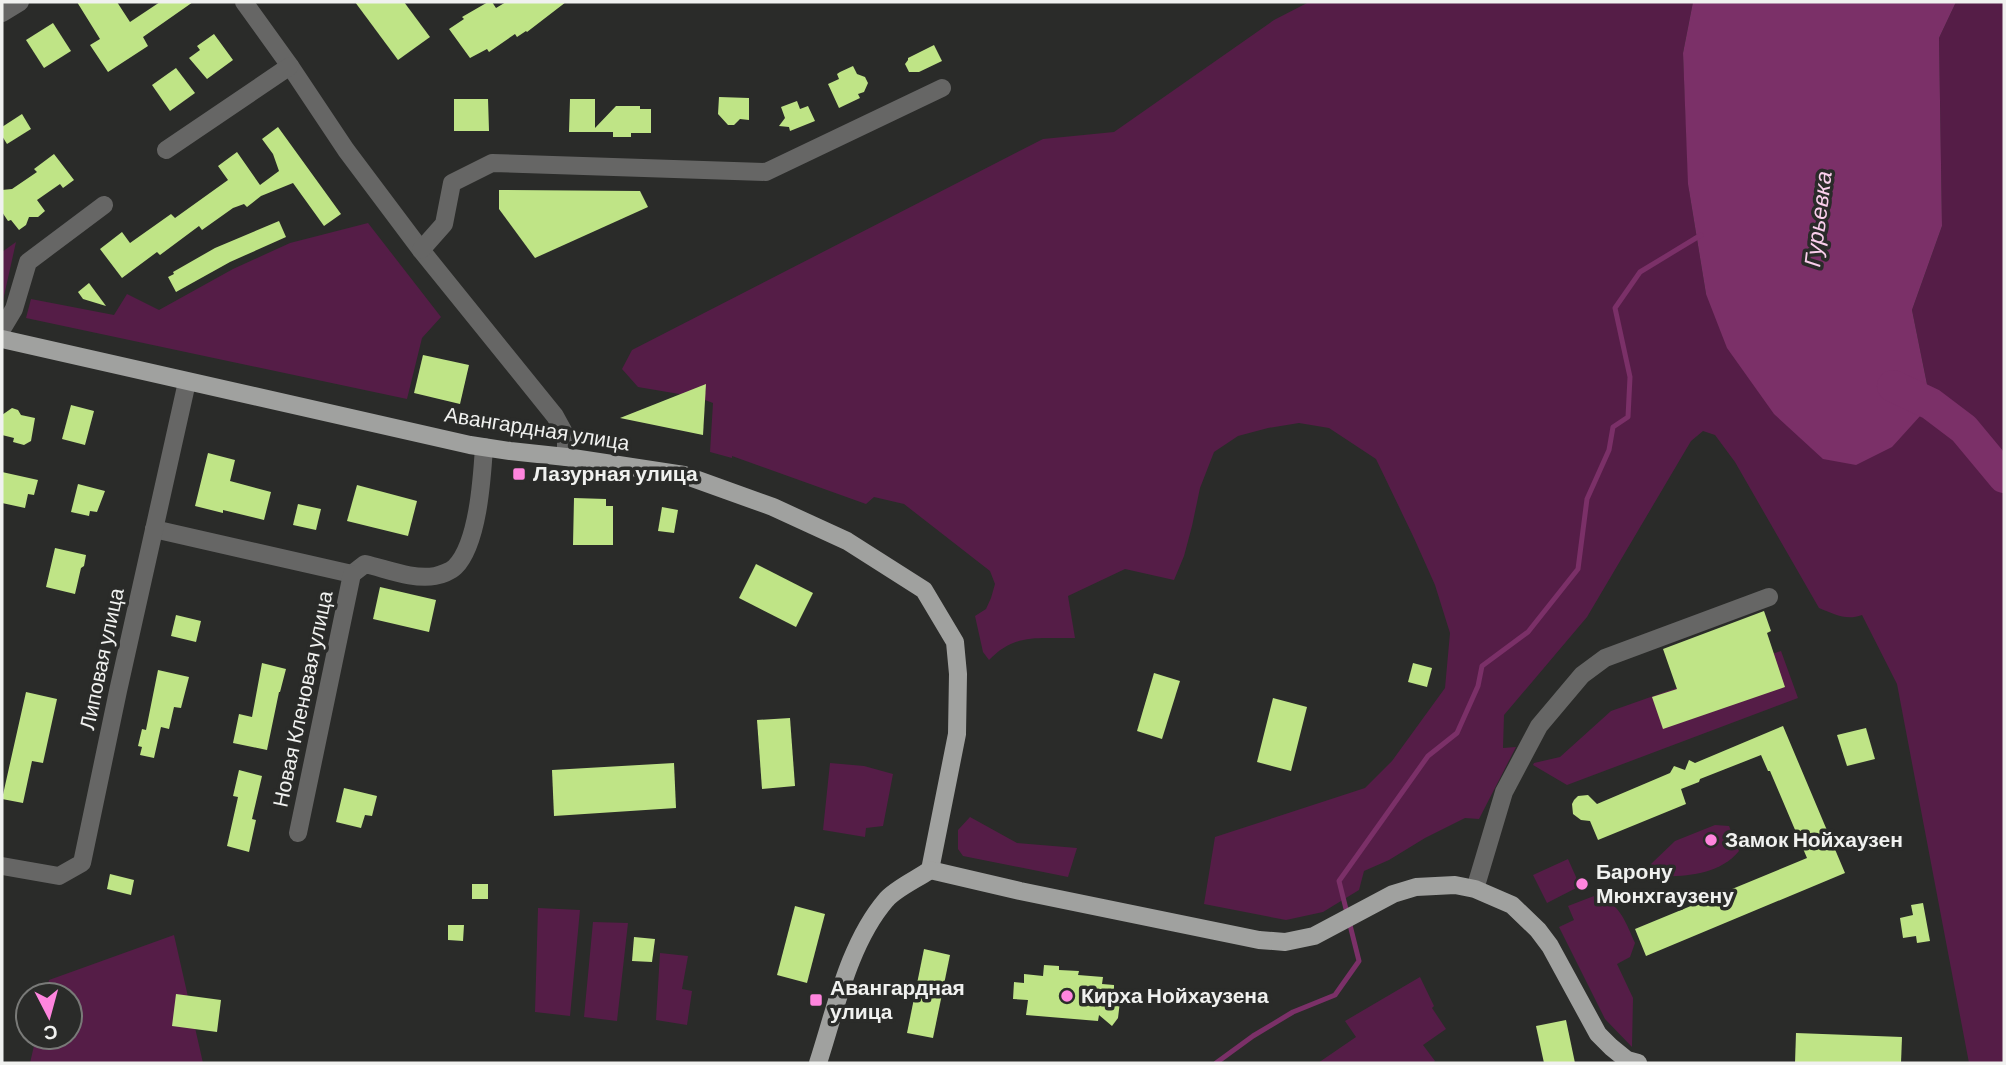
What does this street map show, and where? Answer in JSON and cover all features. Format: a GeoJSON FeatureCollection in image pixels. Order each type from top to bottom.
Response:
{"type":"FeatureCollection","features":[{"type":"Feature","properties":{"kind":"main road","name":"Авангардная улица"},"geometry":{"type":"LineString","coordinates":[[2,339],[484,447],[684,475],[773,507],[847,541],[924,590],[954,642],[958,674],[957,734],[930,870]]}},
{"type":"Feature","properties":{"kind":"main road"},"geometry":{"type":"LineString","coordinates":[[818,1063],[862,935],[887,898],[930,870],[1259,940],[1285,942],[1314,936],[1368,906],[1416,887],[1455,885],[1475,889],[1512,905],[1538,930],[1550,946],[1598,1034],[1627,1060],[1638,1063]]}},
{"type":"Feature","properties":{"kind":"street"},"geometry":{"type":"LineString","coordinates":[[2,13],[20,2]]}},
{"type":"Feature","properties":{"kind":"street"},"geometry":{"type":"LineString","coordinates":[[244,2],[346,149],[421,250],[555,416],[566,436],[566,457]]}},
{"type":"Feature","properties":{"kind":"street"},"geometry":{"type":"LineString","coordinates":[[166,150],[290,66]]}},
{"type":"Feature","properties":{"kind":"street"},"geometry":{"type":"LineString","coordinates":[[421,250],[444,224],[452,183],[492,163],[766,172],[942,88]]}},
{"type":"Feature","properties":{"kind":"street"},"geometry":{"type":"LineString","coordinates":[[2,329],[14,309],[29,262],[104,205]]}},
{"type":"Feature","properties":{"kind":"street","name":"Липовая улица"},"geometry":{"type":"LineString","coordinates":[[2,866],[58,876],[82,863],[187,382]]}},
{"type":"Feature","properties":{"kind":"street"},"geometry":{"type":"LineString","coordinates":[[154,529],[352,574],[365,564],[418,576],[436,576],[454,569],[467,548],[481,494],[484,447]]}},
{"type":"Feature","properties":{"kind":"street","name":"Новая Кленовая улица"},"geometry":{"type":"LineString","coordinates":[[298,833],[352,574]]}},
{"type":"Feature","properties":{"kind":"street"},"geometry":{"type":"LineString","coordinates":[[1475,889],[1504,792],[1539,726],[1582,675],[1605,658],[1769,597]]}},
{"type":"Feature","properties":{"kind":"shaded area"},"geometry":{"type":"Polygon","coordinates":[[[1309,2],[1693,2],[1683,53],[1689,190],[1706,294],[1931,404],[1912,310],[1942,226],[1939,38],[1956,2],[2004,2],[2004,1063],[1969,1063],[1897,684],[1862,615],[1845,617],[1819,608],[1735,462],[1715,435],[1703,431],[1691,441],[1587,617],[1504,715],[1503,748],[1516,747],[1479,819],[1465,818],[1364,871],[1359,890],[1323,912],[1286,920],[1204,904],[1215,837],[1365,788],[1392,761],[1445,688],[1450,633],[1435,585],[1376,459],[1329,428],[1299,423],[1238,436],[1214,452],[1200,488],[1184,556],[1174,580],[1125,569],[1068,596],[1075,638],[1019,641],[999,651],[989,660],[983,652],[975,616],[986,609],[991,598],[995,584],[990,571],[904,504],[874,497],[866,504],[732,456],[710,452],[713,403],[697,397],[638,387],[622,369],[632,350],[1043,139],[1114,132],[1274,20],[1309,2]]]}},
{"type":"Feature","properties":{"kind":"shaded area"},"geometry":{"type":"Polygon","coordinates":[[[368,223],[441,317],[422,338],[407,399],[26,318],[31,299],[114,315],[127,294],[159,310],[233,269],[290,243],[368,223]]]}},
{"type":"Feature","properties":{"kind":"shaded area"},"geometry":{"type":"Polygon","coordinates":[[[16,242],[2,305],[2,252],[16,242]]]}},
{"type":"Feature","properties":{"kind":"shaded area"},"geometry":{"type":"Polygon","coordinates":[[[1781,651],[1798,698],[1567,785],[1533,765],[1560,757],[1611,711],[1781,651]]]}},
{"type":"Feature","properties":{"kind":"shaded area"},"geometry":{"type":"Polygon","coordinates":[[[830,763],[864,766],[893,774],[883,826],[866,828],[865,837],[823,830],[830,763]]]}},
{"type":"Feature","properties":{"kind":"shaded area"},"geometry":{"type":"Polygon","coordinates":[[[970,817],[1017,843],[1077,848],[1068,877],[963,856],[958,849],[958,830],[970,817]]]}},
{"type":"Feature","properties":{"kind":"shaded area"},"geometry":{"type":"Polygon","coordinates":[[[1715,825],[1729,826],[1739,851],[1731,859],[1701,873],[1656,876],[1651,864],[1675,841],[1715,825]]]}},
{"type":"Feature","properties":{"kind":"shaded area"},"geometry":{"type":"Polygon","coordinates":[[[1568,859],[1580,886],[1547,903],[1533,875],[1568,859]]]}},
{"type":"Feature","properties":{"kind":"shaded area"},"geometry":{"type":"Polygon","coordinates":[[[1594,896],[1616,908],[1635,943],[1630,957],[1617,964],[1633,998],[1632,1047],[1605,1019],[1559,927],[1574,920],[1568,906],[1594,896]]]}},
{"type":"Feature","properties":{"kind":"shaded area"},"geometry":{"type":"Polygon","coordinates":[[[538,908],[580,910],[570,1016],[535,1012],[538,908]]]}},
{"type":"Feature","properties":{"kind":"shaded area"},"geometry":{"type":"Polygon","coordinates":[[[593,922],[628,923],[617,1021],[584,1017],[593,922]]]}},
{"type":"Feature","properties":{"kind":"shaded area"},"geometry":{"type":"Polygon","coordinates":[[[174,935],[203,1063],[30,1063],[33,1051],[84,1051],[84,981],[49,980],[174,935]]]}},
{"type":"Feature","properties":{"kind":"shaded area"},"geometry":{"type":"Polygon","coordinates":[[[660,953],[688,956],[682,989],[692,991],[687,1025],[656,1020],[660,953]]]}},
{"type":"Feature","properties":{"kind":"shaded area"},"geometry":{"type":"Polygon","coordinates":[[[1420,977],[1434,1006],[1432,1008],[1446,1029],[1423,1045],[1435,1061],[1318,1063],[1356,1037],[1345,1021],[1420,977]]]}},
{"type":"Feature","properties":{"kind":"water"},"geometry":{"type":"Polygon","coordinates":[[[1693,2],[1956,2],[1939,38],[1942,226],[1912,310],[1931,404],[1892,447],[1856,465],[1823,459],[1774,414],[1727,348],[1706,294],[1688,184],[1683,53],[1693,2]]]}},
{"type":"Feature","properties":{"kind":"building"},"geometry":{"type":"Polygon","coordinates":[[[77,2],[117,2],[130,22],[160,2],[193,2],[143,37],[148,46],[108,72],[90,45],[100,39],[77,2]]]}},
{"type":"Feature","properties":{"kind":"building"},"geometry":{"type":"Polygon","coordinates":[[[355,2],[404,2],[430,37],[398,60],[355,2]]]}},
{"type":"Feature","properties":{"kind":"building"},"geometry":{"type":"Polygon","coordinates":[[[492,2],[496,8],[506,2],[566,2],[527,32],[517,37],[515,34],[489,52],[487,49],[470,58],[449,29],[464,19],[462,17],[492,2]]]}},
{"type":"Feature","properties":{"kind":"building"},"geometry":{"type":"Polygon","coordinates":[[[53,23],[71,51],[44,68],[26,40],[53,23]]]}},
{"type":"Feature","properties":{"kind":"building"},"geometry":{"type":"Polygon","coordinates":[[[214,34],[233,60],[207,79],[189,58],[200,50],[197,46],[214,34]]]}},
{"type":"Feature","properties":{"kind":"building"},"geometry":{"type":"Polygon","coordinates":[[[934,45],[942,61],[919,72],[909,72],[905,64],[908,58],[934,45]]]}},
{"type":"Feature","properties":{"kind":"building"},"geometry":{"type":"Polygon","coordinates":[[[853,66],[857,74],[865,77],[868,83],[864,92],[858,94],[860,98],[839,108],[828,84],[839,79],[837,74],[853,66]]]}},
{"type":"Feature","properties":{"kind":"building"},"geometry":{"type":"Polygon","coordinates":[[[176,68],[195,93],[170,111],[152,85],[176,68]]]}},
{"type":"Feature","properties":{"kind":"building"},"geometry":{"type":"Polygon","coordinates":[[[719,97],[749,98],[749,120],[740,119],[734,125],[728,125],[718,114],[719,97]]]}},
{"type":"Feature","properties":{"kind":"building"},"geometry":{"type":"Polygon","coordinates":[[[454,99],[488,99],[489,131],[454,131],[454,99]]]}},
{"type":"Feature","properties":{"kind":"building"},"geometry":{"type":"Polygon","coordinates":[[[570,99],[595,99],[595,128],[616,106],[651,109],[651,133],[613,137],[613,132],[569,132],[570,99]]]}},
{"type":"Feature","properties":{"kind":"building"},"geometry":{"type":"Polygon","coordinates":[[[797,101],[800,109],[808,106],[815,121],[790,131],[789,127],[779,126],[785,118],[781,107],[797,101]]]}},
{"type":"Feature","properties":{"kind":"building"},"geometry":{"type":"Polygon","coordinates":[[[22,114],[31,129],[7,144],[2,136],[2,127],[22,114]]]}},
{"type":"Feature","properties":{"kind":"building"},"geometry":{"type":"Polygon","coordinates":[[[278,127],[341,214],[324,226],[293,183],[261,196],[247,207],[244,204],[233,208],[202,230],[199,226],[160,255],[157,252],[122,278],[100,249],[122,232],[130,243],[171,214],[175,218],[228,180],[218,166],[237,152],[260,185],[279,171],[273,154],[262,139],[278,127]]]}},
{"type":"Feature","properties":{"kind":"building"},"geometry":{"type":"Polygon","coordinates":[[[54,154],[74,180],[63,188],[60,184],[37,200],[45,211],[38,217],[29,217],[26,225],[19,230],[2,212],[2,190],[12,189],[37,172],[34,169],[54,154]]]}},
{"type":"Feature","properties":{"kind":"building"},"geometry":{"type":"Polygon","coordinates":[[[499,190],[640,191],[648,207],[535,258],[499,209],[499,190]]]}},
{"type":"Feature","properties":{"kind":"building"},"geometry":{"type":"Polygon","coordinates":[[[279,221],[286,237],[230,262],[176,292],[168,277],[174,274],[173,272],[215,248],[279,221]]]}},
{"type":"Feature","properties":{"kind":"building"},"geometry":{"type":"Polygon","coordinates":[[[89,283],[106,306],[83,299],[78,292],[89,283]]]}},
{"type":"Feature","properties":{"kind":"building"},"geometry":{"type":"Polygon","coordinates":[[[423,355],[469,365],[460,404],[414,393],[423,355]]]}},
{"type":"Feature","properties":{"kind":"building"},"geometry":{"type":"Polygon","coordinates":[[[706,384],[703,435],[620,418],[706,384]]]}},
{"type":"Feature","properties":{"kind":"building"},"geometry":{"type":"Polygon","coordinates":[[[71,405],[94,411],[85,445],[62,439],[71,405]]]}},
{"type":"Feature","properties":{"kind":"building"},"geometry":{"type":"Polygon","coordinates":[[[12,408],[18,410],[21,415],[35,418],[31,441],[24,445],[13,442],[14,438],[2,435],[2,415],[12,408]]]}},
{"type":"Feature","properties":{"kind":"building"},"geometry":{"type":"Polygon","coordinates":[[[208,453],[235,460],[230,481],[271,492],[264,520],[195,506],[208,453]]]}},
{"type":"Feature","properties":{"kind":"building"},"geometry":{"type":"Polygon","coordinates":[[[2,472],[38,480],[34,495],[28,494],[25,508],[2,503],[2,472]]]}},
{"type":"Feature","properties":{"kind":"building"},"geometry":{"type":"Polygon","coordinates":[[[78,484],[105,491],[97,512],[90,511],[89,516],[71,512],[78,484]]]}},
{"type":"Feature","properties":{"kind":"building"},"geometry":{"type":"Polygon","coordinates":[[[357,485],[417,501],[408,536],[347,521],[357,485]]]}},
{"type":"Feature","properties":{"kind":"building"},"geometry":{"type":"Polygon","coordinates":[[[574,498],[606,499],[606,506],[613,506],[613,545],[573,545],[574,498]]]}},
{"type":"Feature","properties":{"kind":"building"},"geometry":{"type":"Polygon","coordinates":[[[298,504],[321,509],[316,530],[293,525],[298,504]]]}},
{"type":"Feature","properties":{"kind":"building"},"geometry":{"type":"Polygon","coordinates":[[[662,507],[678,510],[674,533],[658,531],[662,507]]]}},
{"type":"Feature","properties":{"kind":"building"},"geometry":{"type":"Polygon","coordinates":[[[55,548],[86,555],[75,594],[46,587],[55,548]]]}},
{"type":"Feature","properties":{"kind":"building"},"geometry":{"type":"Polygon","coordinates":[[[756,564],[813,593],[796,627],[739,598],[756,564]]]}},
{"type":"Feature","properties":{"kind":"building"},"geometry":{"type":"Polygon","coordinates":[[[380,587],[436,600],[429,632],[373,619],[380,587]]]}},
{"type":"Feature","properties":{"kind":"building"},"geometry":{"type":"Polygon","coordinates":[[[1764,611],[1771,631],[1767,633],[1785,687],[1663,729],[1652,697],[1677,689],[1663,649],[1764,611]]]}},
{"type":"Feature","properties":{"kind":"building"},"geometry":{"type":"Polygon","coordinates":[[[176,615],[201,621],[196,642],[171,636],[176,615]]]}},
{"type":"Feature","properties":{"kind":"building"},"geometry":{"type":"Polygon","coordinates":[[[262,663],[286,669],[267,750],[233,743],[239,714],[252,717],[262,663]]]}},
{"type":"Feature","properties":{"kind":"building"},"geometry":{"type":"Polygon","coordinates":[[[1413,663],[1432,668],[1427,687],[1408,682],[1413,663]]]}},
{"type":"Feature","properties":{"kind":"building"},"geometry":{"type":"Polygon","coordinates":[[[158,670],[189,677],[181,708],[174,707],[169,729],[161,727],[154,758],[140,755],[142,747],[138,746],[142,729],[146,730],[158,670]]]}},
{"type":"Feature","properties":{"kind":"building"},"geometry":{"type":"Polygon","coordinates":[[[1154,673],[1180,681],[1162,739],[1137,731],[1154,673]]]}},
{"type":"Feature","properties":{"kind":"building"},"geometry":{"type":"Polygon","coordinates":[[[26,692],[57,699],[43,763],[32,761],[23,803],[2,799],[26,692]]]}},
{"type":"Feature","properties":{"kind":"building"},"geometry":{"type":"Polygon","coordinates":[[[1273,698],[1307,707],[1291,771],[1257,762],[1273,698]]]}},
{"type":"Feature","properties":{"kind":"building"},"geometry":{"type":"Polygon","coordinates":[[[790,718],[795,786],[762,789],[757,720],[790,718]]]}},
{"type":"Feature","properties":{"kind":"building"},"geometry":{"type":"Polygon","coordinates":[[[1783,726],[1845,873],[1646,956],[1635,929],[1807,858],[1770,771],[1761,755],[1700,779],[1699,782],[1681,789],[1686,804],[1598,840],[1590,821],[1581,820],[1573,814],[1574,800],[1578,796],[1588,795],[1597,804],[1670,773],[1674,766],[1685,770],[1689,760],[1695,763],[1783,726]]]}},
{"type":"Feature","properties":{"kind":"building"},"geometry":{"type":"Polygon","coordinates":[[[1866,728],[1875,759],[1847,766],[1837,735],[1866,728]]]}},
{"type":"Feature","properties":{"kind":"building"},"geometry":{"type":"Polygon","coordinates":[[[674,763],[676,808],[554,816],[552,770],[674,763]]]}},
{"type":"Feature","properties":{"kind":"building"},"geometry":{"type":"Polygon","coordinates":[[[239,770],[262,776],[252,819],[256,820],[249,852],[227,846],[238,797],[233,796],[239,770]]]}},
{"type":"Feature","properties":{"kind":"building"},"geometry":{"type":"Polygon","coordinates":[[[344,788],[377,796],[372,816],[365,815],[361,828],[336,822],[344,788]]]}},
{"type":"Feature","properties":{"kind":"building"},"geometry":{"type":"Polygon","coordinates":[[[110,874],[134,880],[131,895],[107,889],[110,874]]]}},
{"type":"Feature","properties":{"kind":"building"},"geometry":{"type":"Polygon","coordinates":[[[472,884],[488,884],[488,899],[472,899],[472,884]]]}},
{"type":"Feature","properties":{"kind":"building"},"geometry":{"type":"Polygon","coordinates":[[[1923,903],[1930,941],[1917,943],[1916,936],[1903,938],[1900,918],[1913,915],[1911,905],[1923,903]]]}},
{"type":"Feature","properties":{"kind":"building"},"geometry":{"type":"Polygon","coordinates":[[[795,906],[825,914],[807,983],[777,975],[795,906]]]}},
{"type":"Feature","properties":{"kind":"building"},"geometry":{"type":"Polygon","coordinates":[[[448,925],[464,925],[463,941],[448,940],[448,925]]]}},
{"type":"Feature","properties":{"kind":"building"},"geometry":{"type":"Polygon","coordinates":[[[634,937],[655,939],[652,962],[632,961],[634,937]]]}},
{"type":"Feature","properties":{"kind":"building"},"geometry":{"type":"Polygon","coordinates":[[[924,949],[950,955],[933,1038],[907,1033],[924,949]]]}},
{"type":"Feature","properties":{"kind":"building","name":"Кирха Нойхаузена"},"geometry":{"type":"Polygon","coordinates":[[[1044,965],[1059,966],[1059,970],[1079,971],[1078,975],[1103,977],[1102,984],[1114,985],[1114,993],[1121,993],[1118,1018],[1112,1026],[1099,1015],[1098,1021],[1026,1015],[1028,1000],[1013,999],[1014,982],[1024,983],[1024,974],[1043,976],[1044,965]]]}},
{"type":"Feature","properties":{"kind":"building"},"geometry":{"type":"Polygon","coordinates":[[[176,994],[221,1000],[217,1032],[172,1026],[176,994]]]}},
{"type":"Feature","properties":{"kind":"building"},"geometry":{"type":"Polygon","coordinates":[[[1566,1020],[1575,1063],[1544,1063],[1536,1026],[1566,1020]]]}},
{"type":"Feature","properties":{"kind":"building"},"geometry":{"type":"Polygon","coordinates":[[[1796,1033],[1902,1037],[1901,1063],[1795,1063],[1796,1033]]]}},
{"type":"Feature","properties":{"kind":"waterway"},"geometry":{"type":"LineString","coordinates":[[1216,1063],[1293,1012],[1335,995],[1359,961],[1339,881],[1428,756],[1457,733],[1478,686],[1482,666],[1528,632],[1578,569],[1587,499],[1609,450],[1613,427],[1628,417],[1630,377],[1615,308],[1640,272],[1701,235]]}},
{"type":"Feature","properties":{"kind":"waterway","name":"Гурьевка"},"geometry":{"type":"LineString","coordinates":[[1893,386],[1931,404],[1964,429],[2004,477]]}},
{"type":"Feature","properties":{"kind":"place","name":"Лазурная улица"},"geometry":{"type":"Point","coordinates":[519,474]}},
{"type":"Feature","properties":{"kind":"place","name":"Замок Нойхаузен"},"geometry":{"type":"Point","coordinates":[1711,840]}},
{"type":"Feature","properties":{"kind":"place","name":"Барону Мюнхгаузену"},"geometry":{"type":"Point","coordinates":[1582,884]}},
{"type":"Feature","properties":{"kind":"place","name":"Кирха Нойхаузена"},"geometry":{"type":"Point","coordinates":[1067,996]}},
{"type":"Feature","properties":{"kind":"place","name":"Авангардная улица"},"geometry":{"type":"Point","coordinates":[816,1000]}}]}
